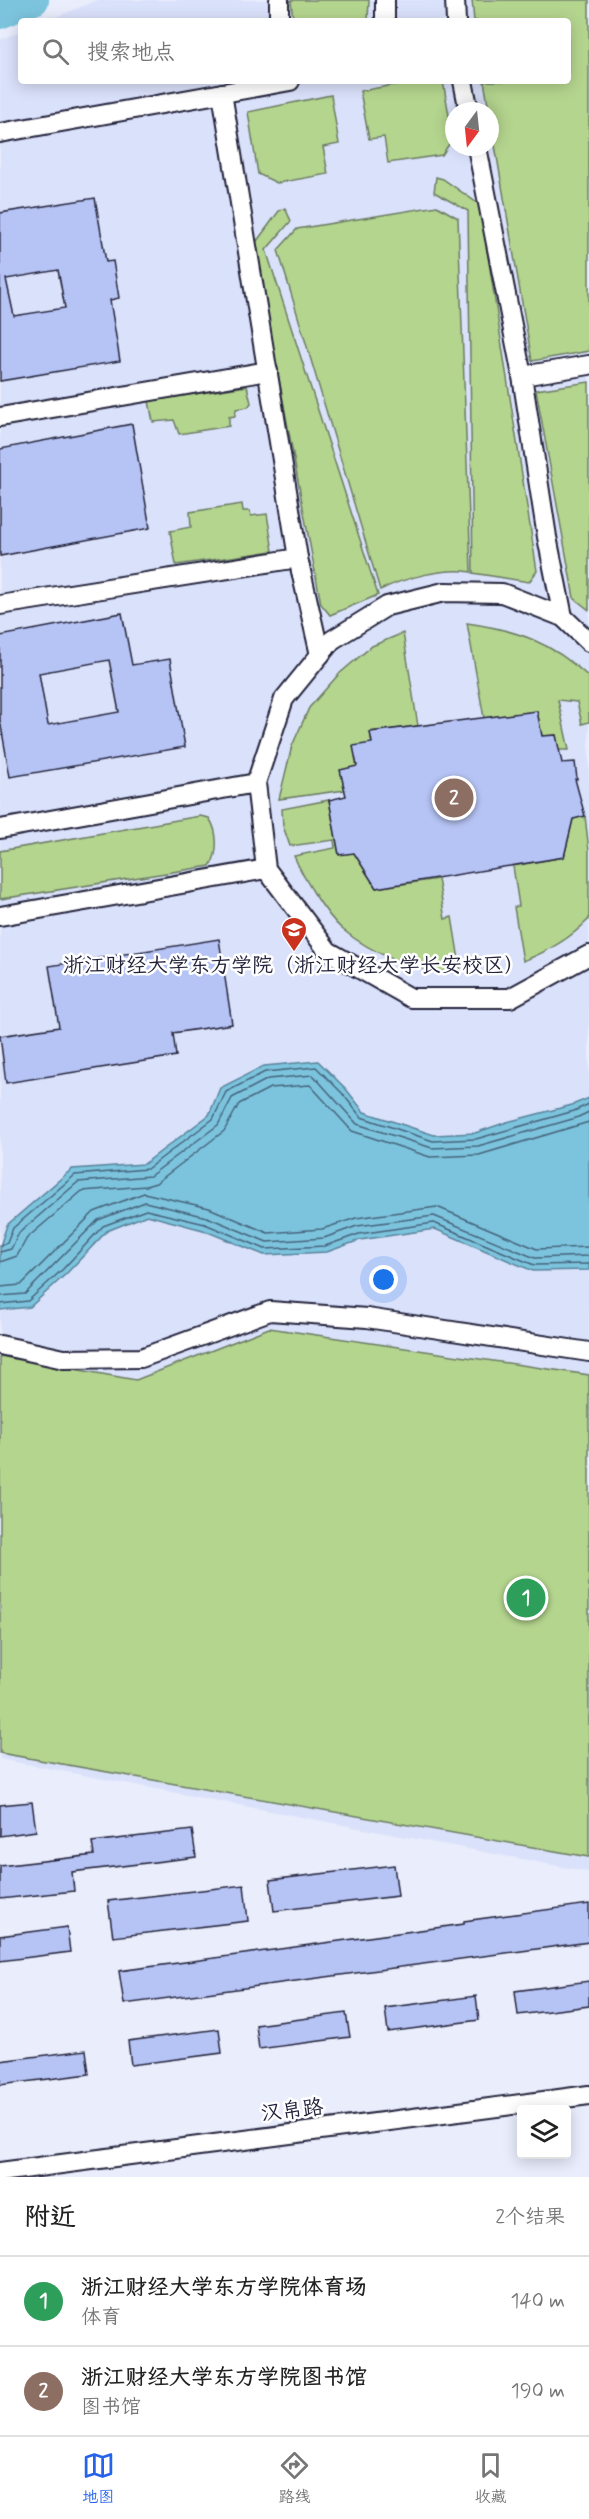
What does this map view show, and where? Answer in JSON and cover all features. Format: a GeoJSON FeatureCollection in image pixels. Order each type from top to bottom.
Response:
{"type":"FeatureCollection","features":[{"type":"Feature","properties":{"kind":"street"},"geometry":{"type":"LineString","coordinates":[[279,0],[279,18]]}},
{"type":"Feature","properties":{"kind":"street"},"geometry":{"type":"LineString","coordinates":[[385,0],[385,18]]}},
{"type":"Feature","properties":{"kind":"street"},"geometry":{"type":"LineString","coordinates":[[456,0],[456,18]]}},
{"type":"Feature","properties":{"kind":"street"},"geometry":{"type":"LineString","coordinates":[[0,133],[273,84]]}},
{"type":"Feature","properties":{"kind":"street"},"geometry":{"type":"LineString","coordinates":[[465,84],[468,102]]}},
{"type":"Feature","properties":{"kind":"street"},"geometry":{"type":"LineString","coordinates":[[222,93],[298,558],[320,655]]}},
{"type":"Feature","properties":{"kind":"street"},"geometry":{"type":"LineString","coordinates":[[479,156],[522,376],[547,537],[563,617]]}},
{"type":"Feature","properties":{"kind":"street"},"geometry":{"type":"LineString","coordinates":[[522,376],[589,365]]}},
{"type":"Feature","properties":{"kind":"street"},"geometry":{"type":"LineString","coordinates":[[0,417],[268,371]]}},
{"type":"Feature","properties":{"kind":"street"},"geometry":{"type":"LineString","coordinates":[[0,605],[298,558]]}},
{"type":"Feature","properties":{"kind":"street"},"geometry":{"type":"LineString","coordinates":[[589,642],[563,617],[502,593],[444,592],[387,606],[332,640],[284,699],[256,783],[266,869],[328,951],[411,998],[510,998],[589,955]]}},
{"type":"Feature","properties":{"kind":"street"},"geometry":{"type":"LineString","coordinates":[[0,829],[256,783]]}},
{"type":"Feature","properties":{"kind":"street"},"geometry":{"type":"LineString","coordinates":[[0,916],[266,869]]}},
{"type":"Feature","properties":{"kind":"street"},"geometry":{"type":"LineString","coordinates":[[0,1346],[64,1359],[141,1358],[270,1311],[367,1318],[589,1352]]}},
{"type":"Feature","properties":{"kind":"street","name":"汉帛路"},"geometry":{"type":"LineString","coordinates":[[6,2171],[589,2095]]}},
{"type":"Feature","properties":{"kind":"shaded area","name":"浙江财经大学东方学院（浙江财经大学长安校区）"},"geometry":{"type":"Polygon","coordinates":[[[98,0],[589,0],[589,1872],[0,1759],[0,40],[18,32],[18,84],[571,84],[571,18],[53,18],[98,0]]]}},
{"type":"Feature","properties":{"kind":"green space"},"geometry":{"type":"Polygon","coordinates":[[[291,0],[369,0],[368,18],[293,18],[291,0]]]}},
{"type":"Feature","properties":{"kind":"green space"},"geometry":{"type":"Polygon","coordinates":[[[472,0],[589,0],[589,351],[532,361],[497,156],[499,156],[499,102],[488,102],[485,84],[571,84],[571,18],[474,18],[472,0]]]}},
{"type":"Feature","properties":{"kind":"green space"},"geometry":{"type":"Polygon","coordinates":[[[399,84],[444,84],[447,102],[445,150],[442,155],[388,163],[384,137],[369,139],[360,91],[399,84]]]}},
{"type":"Feature","properties":{"kind":"green space"},"geometry":{"type":"Polygon","coordinates":[[[331,95],[339,144],[323,147],[328,174],[277,183],[258,174],[248,112],[331,95]]]}},
{"type":"Feature","properties":{"kind":"green space"},"geometry":{"type":"Polygon","coordinates":[[[436,177],[443,179],[480,205],[537,571],[529,582],[473,573],[468,211],[434,192],[436,177]]]}},
{"type":"Feature","properties":{"kind":"green space"},"geometry":{"type":"Polygon","coordinates":[[[437,206],[458,218],[471,572],[437,572],[401,581],[380,590],[278,250],[297,229],[437,206]]]}},
{"type":"Feature","properties":{"kind":"green space"},"geometry":{"type":"Polygon","coordinates":[[[285,208],[291,221],[266,250],[378,595],[330,615],[321,604],[254,245],[279,211],[285,208]]]}},
{"type":"Feature","properties":{"kind":"green space"},"geometry":{"type":"Polygon","coordinates":[[[589,382],[589,610],[574,598],[536,390],[589,382]]]}},
{"type":"Feature","properties":{"kind":"green space"},"geometry":{"type":"Polygon","coordinates":[[[247,386],[251,403],[248,407],[236,409],[235,416],[229,417],[229,426],[179,434],[174,420],[153,422],[149,401],[247,386]]]}},
{"type":"Feature","properties":{"kind":"green space"},"geometry":{"type":"Polygon","coordinates":[[[242,504],[243,511],[250,511],[251,516],[267,514],[273,551],[176,565],[170,531],[191,527],[190,512],[242,504]]]}},
{"type":"Feature","properties":{"kind":"green space"},"geometry":{"type":"Polygon","coordinates":[[[467,623],[502,629],[547,646],[589,677],[589,722],[582,724],[577,702],[558,700],[569,750],[558,750],[556,735],[542,736],[537,711],[484,718],[467,623]]]}},
{"type":"Feature","properties":{"kind":"green space"},"geometry":{"type":"Polygon","coordinates":[[[403,633],[418,726],[370,732],[372,743],[345,790],[279,799],[292,746],[309,708],[339,674],[372,646],[403,633]]]}},
{"type":"Feature","properties":{"kind":"green space"},"geometry":{"type":"Polygon","coordinates":[[[329,800],[339,854],[354,853],[376,888],[438,879],[445,919],[452,917],[461,972],[430,970],[382,954],[342,929],[322,905],[294,856],[335,848],[334,840],[290,846],[283,826],[282,809],[329,800]]]}},
{"type":"Feature","properties":{"kind":"green space"},"geometry":{"type":"Polygon","coordinates":[[[200,816],[209,818],[216,835],[215,855],[210,866],[0,899],[0,851],[200,816]]]}},
{"type":"Feature","properties":{"kind":"green space"},"geometry":{"type":"Polygon","coordinates":[[[585,816],[589,851],[589,919],[559,944],[523,961],[514,907],[519,906],[513,866],[564,857],[573,819],[585,816]]]}},
{"type":"Feature","properties":{"kind":"green space"},"geometry":{"type":"Polygon","coordinates":[[[269,1328],[589,1375],[589,1857],[0,1753],[0,1356],[136,1380],[269,1328]]]}},
{"type":"Feature","properties":{"kind":"water"},"geometry":{"type":"Polygon","coordinates":[[[318,1061],[346,1089],[364,1112],[434,1135],[475,1133],[589,1098],[589,1270],[533,1271],[435,1229],[360,1240],[327,1252],[264,1255],[203,1230],[147,1215],[107,1231],[30,1307],[0,1310],[0,1246],[7,1225],[72,1169],[144,1164],[209,1115],[220,1088],[264,1066],[318,1061]]]}},
{"type":"Feature","properties":{"kind":"building"},"geometry":{"type":"Polygon","coordinates":[[[95,198],[106,262],[113,261],[119,298],[110,300],[120,361],[0,381],[0,213],[95,198]],[[58,270],[6,279],[14,316],[65,308],[58,270]]]}},
{"type":"Feature","properties":{"kind":"building"},"geometry":{"type":"Polygon","coordinates":[[[132,424],[150,528],[0,556],[0,449],[132,424]]]}},
{"type":"Feature","properties":{"kind":"building"},"geometry":{"type":"Polygon","coordinates":[[[122,613],[132,665],[170,659],[185,747],[10,777],[0,720],[0,636],[122,613]],[[109,660],[39,673],[48,725],[119,712],[109,660]]]}},
{"type":"Feature","properties":{"kind":"building"},"geometry":{"type":"Polygon","coordinates":[[[537,711],[542,736],[556,735],[562,763],[575,762],[577,779],[575,779],[585,816],[573,819],[564,857],[376,888],[354,853],[339,855],[329,800],[346,796],[340,770],[357,766],[353,746],[372,743],[370,732],[537,711]]]}},
{"type":"Feature","properties":{"kind":"building"},"geometry":{"type":"Polygon","coordinates":[[[219,939],[232,1024],[173,1033],[176,1056],[6,1083],[0,1036],[59,1027],[49,966],[219,939]]]}},
{"type":"Feature","properties":{"kind":"building"},"geometry":{"type":"Polygon","coordinates":[[[32,1802],[36,1831],[0,1836],[0,1805],[32,1802]]]}},
{"type":"Feature","properties":{"kind":"building"},"geometry":{"type":"Polygon","coordinates":[[[192,1830],[196,1857],[72,1872],[74,1891],[0,1899],[0,1866],[94,1855],[92,1842],[192,1830]]]}},
{"type":"Feature","properties":{"kind":"building"},"geometry":{"type":"Polygon","coordinates":[[[394,1865],[398,1896],[274,1911],[270,1880],[394,1865]]]}},
{"type":"Feature","properties":{"kind":"building"},"geometry":{"type":"Polygon","coordinates":[[[244,1885],[248,1921],[113,1937],[108,1901],[244,1885]]]}},
{"type":"Feature","properties":{"kind":"building"},"geometry":{"type":"Polygon","coordinates":[[[589,1904],[589,1942],[124,2004],[119,1971],[464,1924],[464,1921],[589,1904]]]}},
{"type":"Feature","properties":{"kind":"building"},"geometry":{"type":"Polygon","coordinates":[[[67,1927],[70,1952],[0,1961],[0,1936],[67,1927]]]}},
{"type":"Feature","properties":{"kind":"building"},"geometry":{"type":"Polygon","coordinates":[[[589,1981],[589,2006],[518,2015],[515,1991],[589,1981]]]}},
{"type":"Feature","properties":{"kind":"building"},"geometry":{"type":"Polygon","coordinates":[[[476,1996],[479,2020],[388,2032],[385,2008],[476,1996]]]}},
{"type":"Feature","properties":{"kind":"building"},"geometry":{"type":"Polygon","coordinates":[[[346,2013],[350,2037],[259,2049],[256,2025],[346,2013]]]}},
{"type":"Feature","properties":{"kind":"building"},"geometry":{"type":"Polygon","coordinates":[[[219,2029],[222,2053],[131,2065],[128,2041],[219,2029]]]}},
{"type":"Feature","properties":{"kind":"building"},"geometry":{"type":"Polygon","coordinates":[[[86,2050],[89,2074],[0,2085],[0,2061],[86,2050]]]}},
{"type":"Feature","properties":{"kind":"waterway"},"geometry":{"type":"LineString","coordinates":[[0,14],[34,0]]}},
{"type":"Feature","properties":{"kind":"place","name":"浙江财经大学东方学院图书馆"},"geometry":{"type":"Point","coordinates":[454,798]}},
{"type":"Feature","properties":{"kind":"place","name":"浙江财经大学东方学院（浙江财经大学长安校区）"},"geometry":{"type":"Point","coordinates":[294,953]}},
{"type":"Feature","properties":{"kind":"place","name":"浙江财经大学东方学院体育场"},"geometry":{"type":"Point","coordinates":[526,1598]}}]}
